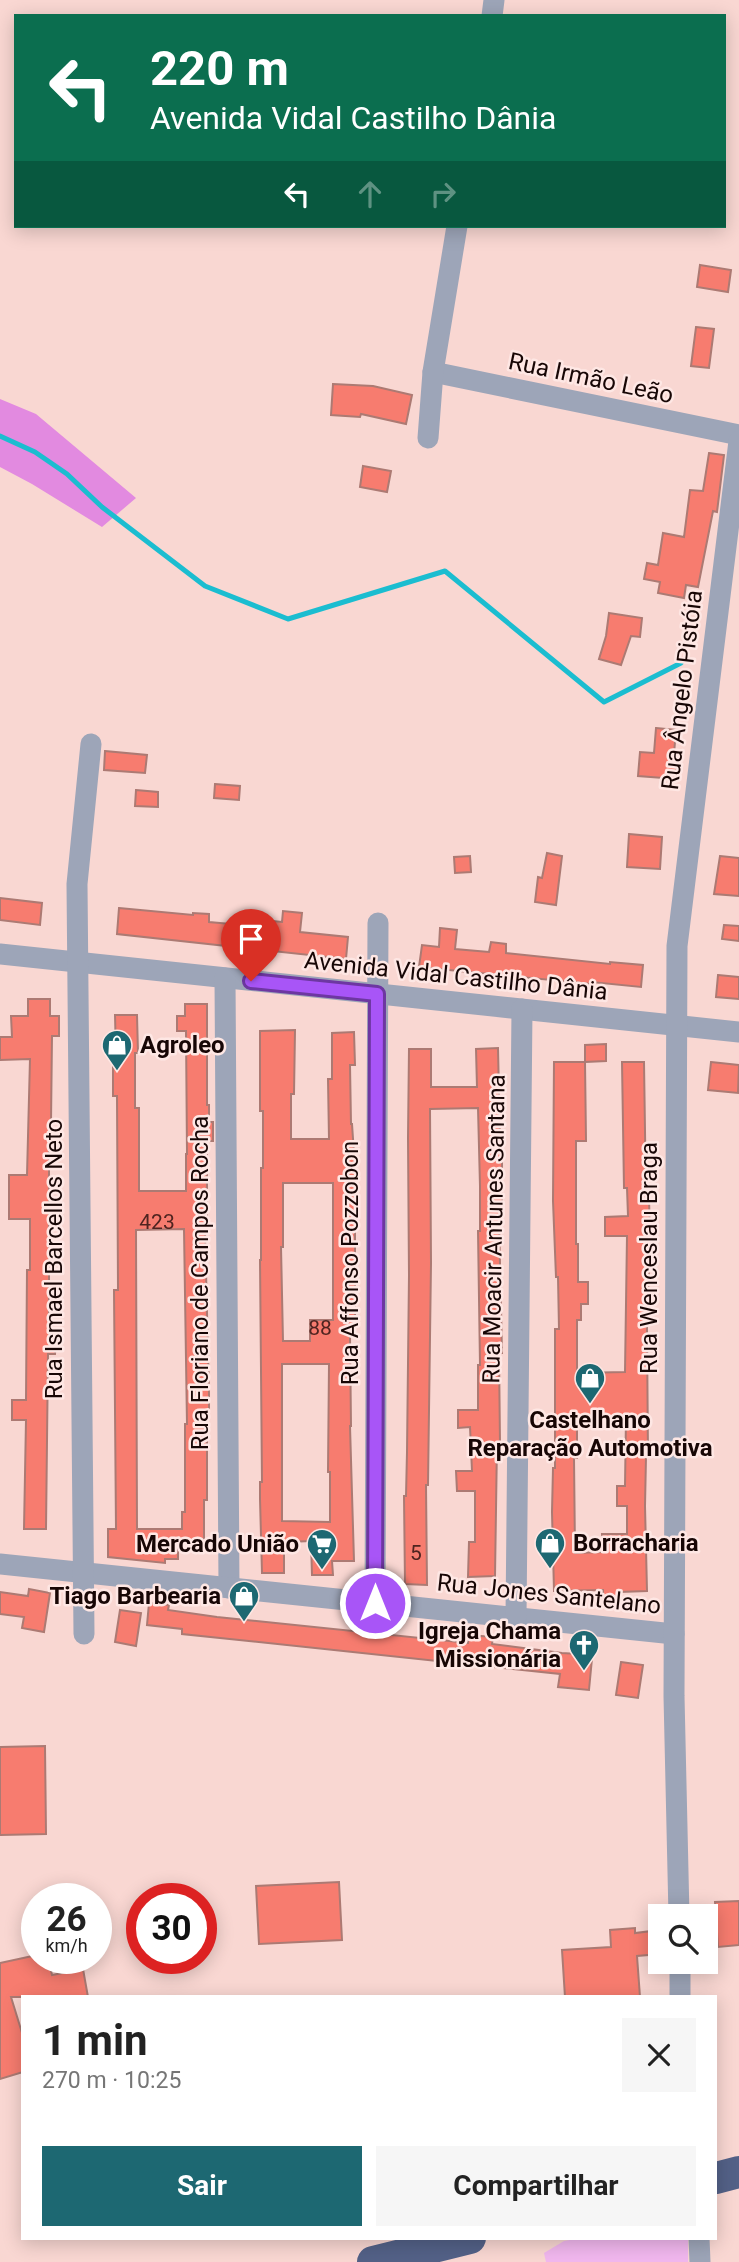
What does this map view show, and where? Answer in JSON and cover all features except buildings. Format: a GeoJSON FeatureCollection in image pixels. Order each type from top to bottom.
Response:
{"type":"FeatureCollection","features":[{"type":"Feature","properties":{"kind":"highway"},"geometry":{"type":"LineString","coordinates":[[717,2178],[739,2172]]}},
{"type":"Feature","properties":{"kind":"highway"},"geometry":{"type":"LineString","coordinates":[[373,2262],[462,2240]]}},
{"type":"Feature","properties":{"kind":"street"},"geometry":{"type":"LineString","coordinates":[[428,438],[433,372],[457,228]]}},
{"type":"Feature","properties":{"kind":"street","name":"Rua Irmão Leão"},"geometry":{"type":"LineString","coordinates":[[433,372],[739,435]]}},
{"type":"Feature","properties":{"kind":"street","name":"Rua Ângelo Pistóia"},"geometry":{"type":"LineString","coordinates":[[677,946],[739,441]]}},
{"type":"Feature","properties":{"kind":"street","name":"Rua Ismael Barcellos Neto"},"geometry":{"type":"LineString","coordinates":[[84,1634],[77,884],[91,744]]}},
{"type":"Feature","properties":{"kind":"street","name":"Rua Affonso Pozzobon"},"geometry":{"type":"LineString","coordinates":[[375,1603],[378,923]]}},
{"type":"Feature","properties":{"kind":"street","name":"Rua Wenceslau Braga"},"geometry":{"type":"LineString","coordinates":[[677,946],[674,1696],[679,1904]]}},
{"type":"Feature","properties":{"kind":"street","name":"Avenida Vidal Castilho Dânia"},"geometry":{"type":"LineString","coordinates":[[0,954],[739,1032]]}},
{"type":"Feature","properties":{"kind":"street","name":"Rua Floriano de Campos Rocha"},"geometry":{"type":"LineString","coordinates":[[225,978],[229,1588]]}},
{"type":"Feature","properties":{"kind":"street","name":"Rua Moacir Antunes Santana"},"geometry":{"type":"LineString","coordinates":[[516,1618],[522,1009]]}},
{"type":"Feature","properties":{"kind":"street","name":"Rua Jones Santelano"},"geometry":{"type":"LineString","coordinates":[[0,1564],[674,1634]]}},
{"type":"Feature","properties":{"kind":"street"},"geometry":{"type":"LineString","coordinates":[[680,1974],[680,1995]]}},
{"type":"Feature","properties":{"kind":"street"},"geometry":{"type":"LineString","coordinates":[[699,2240],[700,2262]]}},
{"type":"Feature","properties":{"kind":"shaded area"},"geometry":{"type":"Polygon","coordinates":[[[0,399],[36,414],[136,498],[102,527],[0,467],[0,399]]]}},
{"type":"Feature","properties":{"kind":"shaded area"},"geometry":{"type":"Polygon","coordinates":[[[688,2240],[688,2262],[546,2262],[544,2253],[564,2241],[688,2240]]]}},
{"type":"Feature","properties":{"kind":"waterway"},"geometry":{"type":"LineString","coordinates":[[0,436],[35,452],[67,474],[102,507],[205,586],[288,619],[445,571],[604,702],[681,663]]}},
{"type":"Feature","properties":{"kind":"place","name":"Agroleo"},"geometry":{"type":"Point","coordinates":[117,1072]}},
{"type":"Feature","properties":{"kind":"place","name":"Castelhano Reparação Automotiva"},"geometry":{"type":"Point","coordinates":[590,1405]}},
{"type":"Feature","properties":{"kind":"place","name":"Borracharia"},"geometry":{"type":"Point","coordinates":[550,1570]}},
{"type":"Feature","properties":{"kind":"place","name":"Mercado União"},"geometry":{"type":"Point","coordinates":[322,1571]}},
{"type":"Feature","properties":{"kind":"place","name":"Tiago Barbearia"},"geometry":{"type":"Point","coordinates":[244,1623]}},
{"type":"Feature","properties":{"kind":"place","name":"Igreja Chama Missionária"},"geometry":{"type":"Point","coordinates":[584,1672]}},
{"type":"Feature","properties":{"kind":"route"},"geometry":{"type":"LineString","coordinates":[[251,981],[377,994],[375,1603]]}}]}
